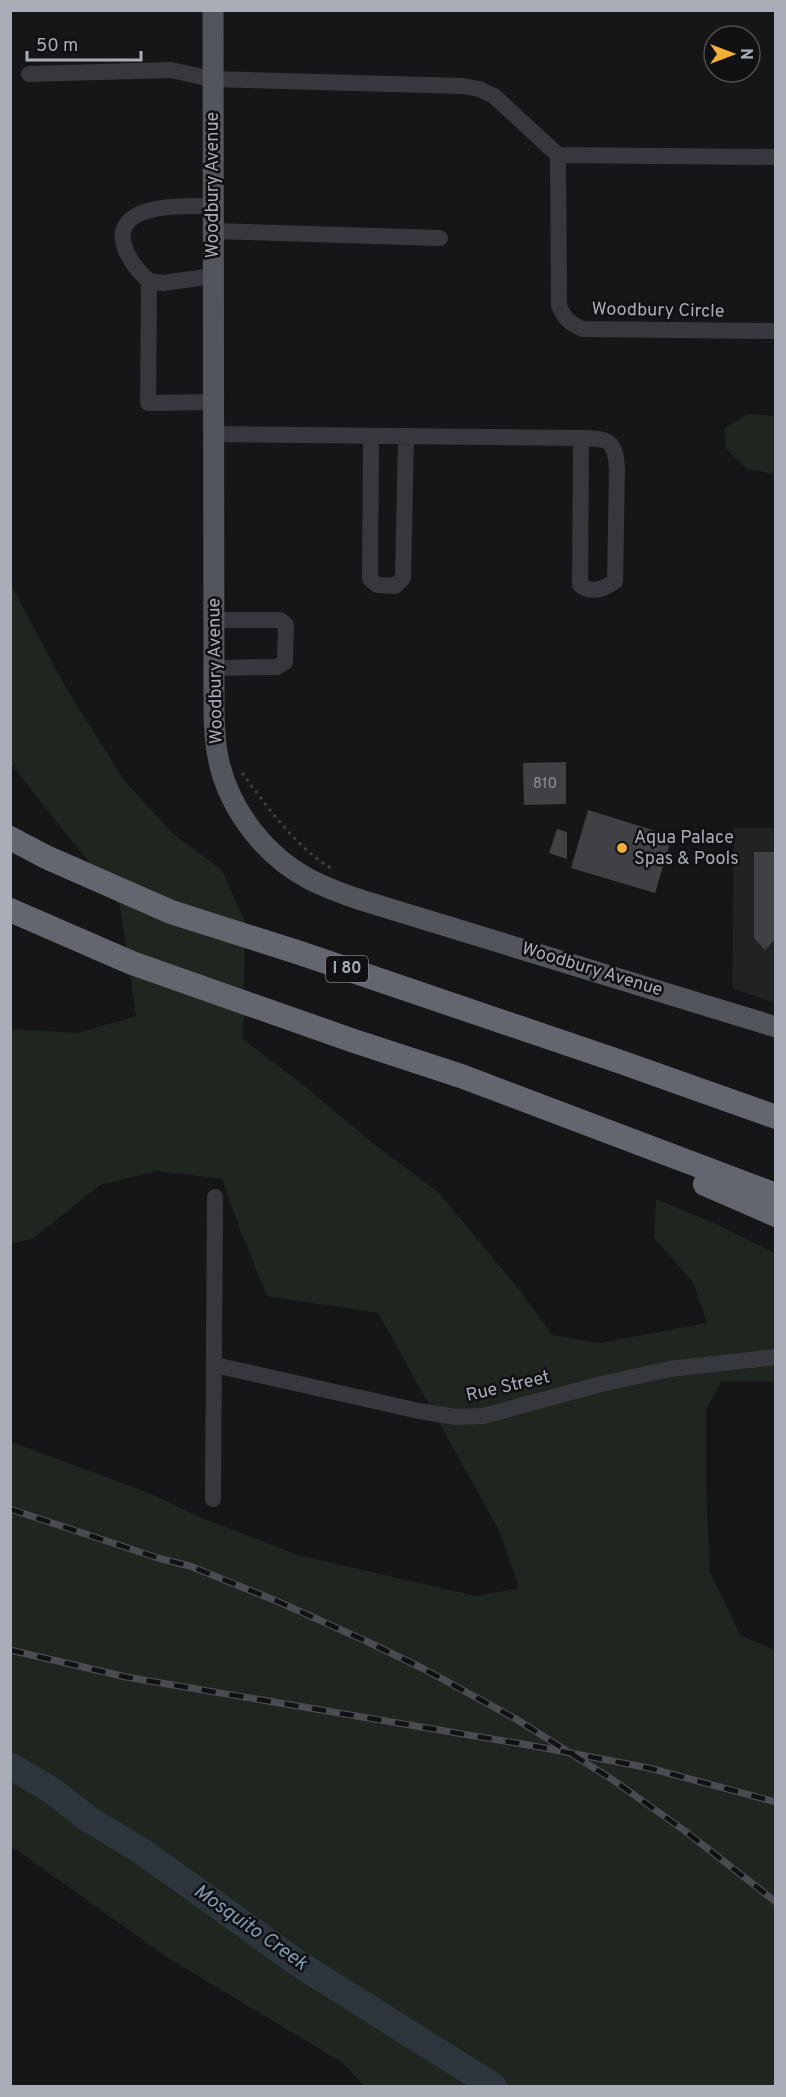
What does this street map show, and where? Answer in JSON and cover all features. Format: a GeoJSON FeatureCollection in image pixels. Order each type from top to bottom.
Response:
{"type":"FeatureCollection","features":[{"type":"Feature","properties":{"kind":"highway","name":"I 80"},"geometry":{"type":"LineString","coordinates":[[10,838],[46,857],[171,912],[300,953],[776,1117]]}},
{"type":"Feature","properties":{"kind":"highway"},"geometry":{"type":"LineString","coordinates":[[10,910],[132,963],[461,1076],[776,1195]]}},
{"type":"Feature","properties":{"kind":"highway"},"geometry":{"type":"LineString","coordinates":[[618,1061],[776,1101]]}},
{"type":"Feature","properties":{"kind":"highway"},"geometry":{"type":"LineString","coordinates":[[461,1076],[776,1215]]}},
{"type":"Feature","properties":{"kind":"main road","name":"Woodbury Avenue"},"geometry":{"type":"LineString","coordinates":[[213,10],[216,736],[225,781],[246,821],[271,850],[294,870],[324,886],[361,900],[776,1027]]}},
{"type":"Feature","properties":{"kind":"street"},"geometry":{"type":"LineString","coordinates":[[29,75],[171,70],[212,79],[463,86],[479,89],[494,96],[558,155],[776,157]]}},
{"type":"Feature","properties":{"kind":"street","name":"Woodbury Circle"},"geometry":{"type":"LineString","coordinates":[[558,155],[559,306],[563,316],[571,325],[583,330],[776,331]]}},
{"type":"Feature","properties":{"kind":"street"},"geometry":{"type":"LineString","coordinates":[[213,206],[146,212],[129,222],[123,232],[123,246],[135,266],[150,281],[163,283],[213,276]]}},
{"type":"Feature","properties":{"kind":"street"},"geometry":{"type":"LineString","coordinates":[[213,231],[440,238]]}},
{"type":"Feature","properties":{"kind":"street"},"geometry":{"type":"LineString","coordinates":[[150,281],[148,403],[214,402]]}},
{"type":"Feature","properties":{"kind":"street"},"geometry":{"type":"LineString","coordinates":[[214,434],[581,438],[604,439],[612,444],[616,454],[615,581],[604,589],[585,589],[580,585],[581,438]]}},
{"type":"Feature","properties":{"kind":"street"},"geometry":{"type":"LineString","coordinates":[[370,436],[370,579],[377,585],[395,586],[402,578],[406,436]]}},
{"type":"Feature","properties":{"kind":"street"},"geometry":{"type":"LineString","coordinates":[[214,620],[280,620],[286,625],[285,662],[277,667],[214,668]]}},
{"type":"Feature","properties":{"kind":"street"},"geometry":{"type":"LineString","coordinates":[[213,1499],[215,1197]]}},
{"type":"Feature","properties":{"kind":"street","name":"Rue Street"},"geometry":{"type":"LineString","coordinates":[[215,1365],[419,1412],[456,1417],[483,1416],[601,1384],[670,1369],[776,1357]]}},
{"type":"Feature","properties":{"kind":"path"},"geometry":{"type":"LineString","coordinates":[[238,769],[295,838],[309,852],[337,871]]}},
{"type":"Feature","properties":{"kind":"shaded area"},"geometry":{"type":"Polygon","coordinates":[[[747,414],[775,416],[775,474],[747,469],[726,449],[724,429],[747,414]]]}},
{"type":"Feature","properties":{"kind":"shaded area"},"geometry":{"type":"Polygon","coordinates":[[[10,583],[66,688],[124,780],[173,834],[222,870],[245,922],[243,1039],[439,1193],[521,1292],[552,1335],[599,1343],[707,1323],[693,1282],[654,1238],[656,1199],[716,1224],[775,1253],[775,1381],[722,1381],[706,1409],[706,1487],[710,1572],[740,1635],[775,1650],[775,2086],[364,2086],[343,2063],[165,1956],[11,1846],[11,1442],[144,1491],[202,1518],[298,1555],[476,1596],[519,1588],[499,1530],[378,1313],[267,1296],[222,1179],[157,1171],[100,1185],[34,1238],[11,1244],[11,1029],[77,1033],[136,1016],[120,906],[91,865],[11,764],[10,583]]]}},
{"type":"Feature","properties":{"kind":"shaded area"},"geometry":{"type":"Polygon","coordinates":[[[734,828],[775,828],[775,1003],[732,988],[734,828]]]}},
{"type":"Feature","properties":{"kind":"building"},"geometry":{"type":"Polygon","coordinates":[[[566,762],[566,804],[524,805],[523,763],[566,762]]]}},
{"type":"Feature","properties":{"kind":"building","name":"Aqua Palace Spas & Pools"},"geometry":{"type":"Polygon","coordinates":[[[588,810],[672,836],[655,893],[571,868],[588,810]]]}},
{"type":"Feature","properties":{"kind":"building"},"geometry":{"type":"Polygon","coordinates":[[[557,829],[567,832],[567,859],[549,853],[557,829]]]}},
{"type":"Feature","properties":{"kind":"building"},"geometry":{"type":"Polygon","coordinates":[[[754,852],[776,852],[776,938],[765,950],[754,938],[754,852]]]}},
{"type":"Feature","properties":{"kind":"waterway","name":"Mosquito Creek"},"geometry":{"type":"LineString","coordinates":[[10,1766],[51,1790],[90,1820],[143,1852],[299,1964],[493,2086]]}},
{"type":"Feature","properties":{"kind":"railway"},"geometry":{"type":"LineString","coordinates":[[10,1509],[158,1558],[190,1566],[279,1602],[424,1669],[516,1719],[613,1780],[685,1831],[776,1902]]}},
{"type":"Feature","properties":{"kind":"railway"},"geometry":{"type":"LineString","coordinates":[[10,1650],[126,1677],[534,1746],[649,1768],[776,1802]]}},
{"type":"Feature","properties":{"kind":"place","name":"Aqua Palace Spas & Pools"},"geometry":{"type":"Point","coordinates":[622,848]}}]}
